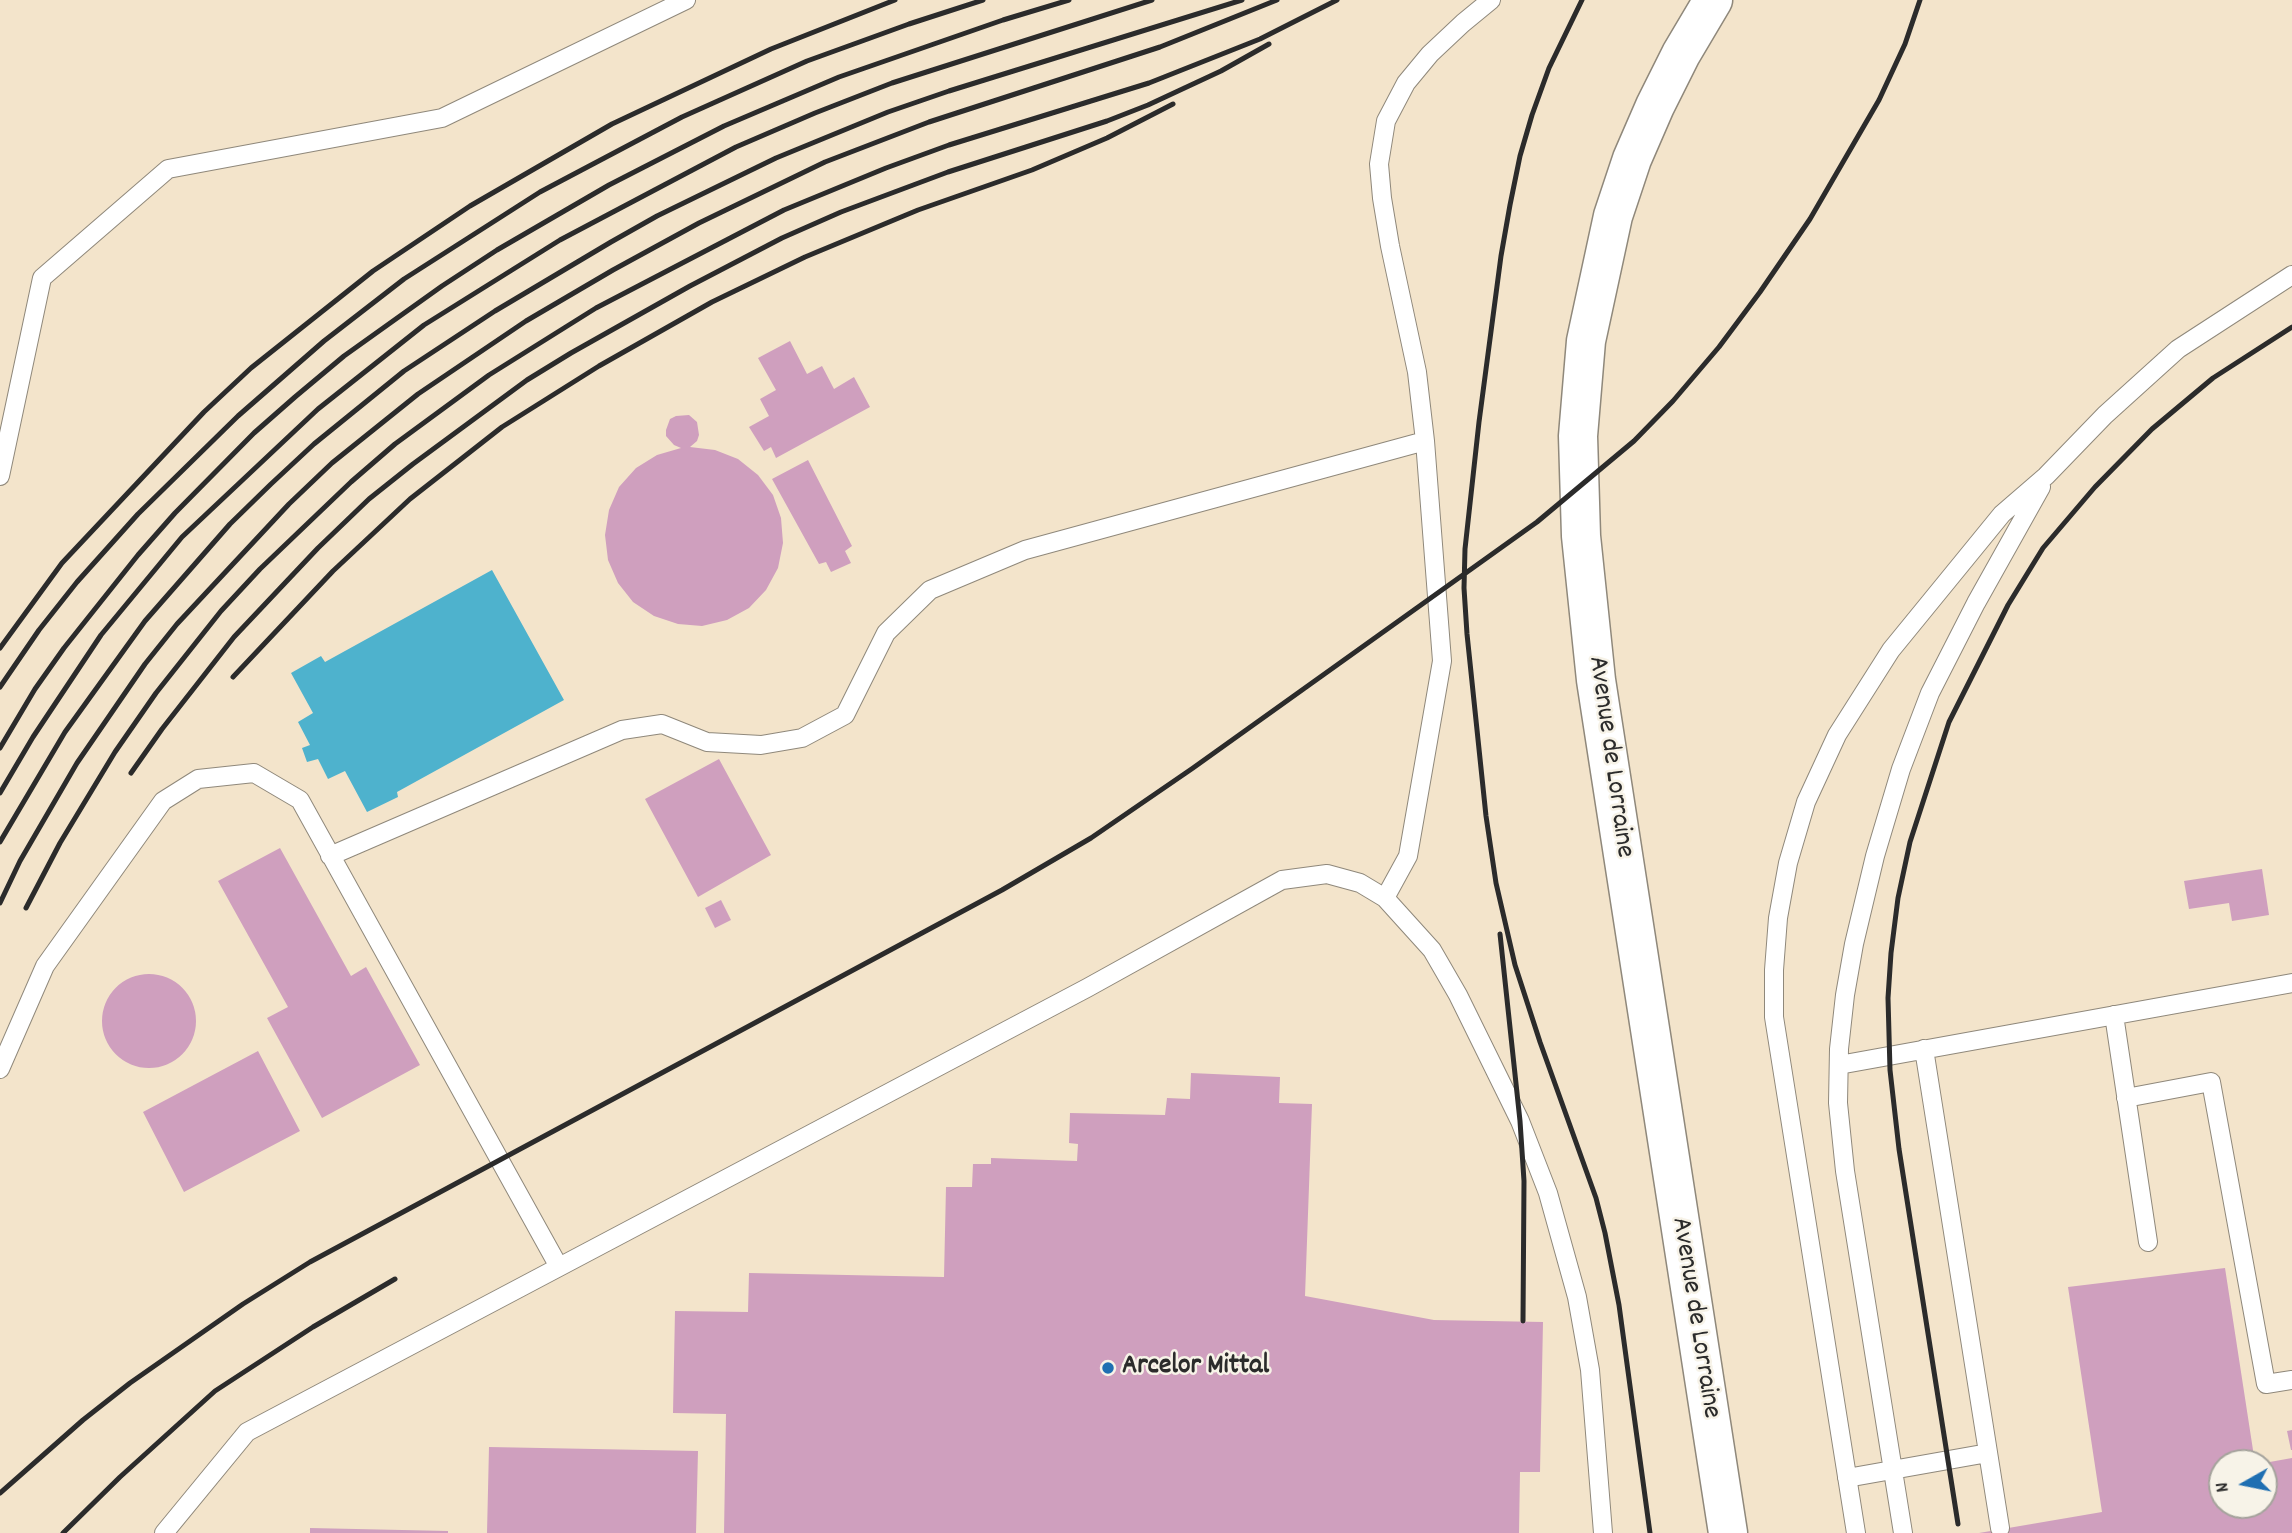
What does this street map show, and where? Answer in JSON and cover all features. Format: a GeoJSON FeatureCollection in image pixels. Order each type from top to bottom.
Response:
{"type":"FeatureCollection","features":[{"type":"Feature","properties":{"kind":"main road","name":"Avenue de Lorraine"},"geometry":{"type":"LineString","coordinates":[[1713,0],[1681,54],[1655,106],[1632,159],[1613,216],[1586,341],[1578,436],[1581,536],[1596,680],[1728,1533]]}},
{"type":"Feature","properties":{"kind":"lane"},"geometry":{"type":"LineString","coordinates":[[0,476],[42,278],[168,169],[442,118],[687,0]]}},
{"type":"Feature","properties":{"kind":"lane"},"geometry":{"type":"LineString","coordinates":[[1385,898],[1408,856],[1442,661],[1417,372],[1390,246],[1379,164],[1386,121],[1406,83],[1430,54],[1491,0]]}},
{"type":"Feature","properties":{"kind":"lane"},"geometry":{"type":"LineString","coordinates":[[1856,1533],[1774,1017],[1773,970],[1777,931],[1788,863],[1806,802],[1837,735],[1891,650],[2002,514],[2046,476],[2105,415],[2178,349],[2292,275]]}},
{"type":"Feature","properties":{"kind":"lane"},"geometry":{"type":"LineString","coordinates":[[330,856],[622,730],[662,724],[707,742],[761,745],[803,738],[845,715],[887,633],[930,590],[1025,550],[1425,441]]}},
{"type":"Feature","properties":{"kind":"lane"},"geometry":{"type":"LineString","coordinates":[[1903,1533],[1844,1171],[1838,1103],[1845,995],[1875,856],[1901,769],[1930,693],[2046,476]]}},
{"type":"Feature","properties":{"kind":"lane"},"geometry":{"type":"LineString","coordinates":[[0,1069],[45,966],[163,801],[198,779],[254,774],[300,800],[559,1267]]}},
{"type":"Feature","properties":{"kind":"lane"},"geometry":{"type":"LineString","coordinates":[[164,1533],[247,1432],[1087,988],[1282,880],[1327,874],[1360,883],[1385,898],[1432,950],[1458,995],[1520,1121],[1548,1193],[1577,1297],[1590,1370],[1602,1533]]}},
{"type":"Feature","properties":{"kind":"lane"},"geometry":{"type":"LineString","coordinates":[[1839,1065],[2292,983]]}},
{"type":"Feature","properties":{"kind":"lane"},"geometry":{"type":"LineString","coordinates":[[2114,1015],[2148,1242]]}},
{"type":"Feature","properties":{"kind":"lane"},"geometry":{"type":"LineString","coordinates":[[1924,1049],[2000,1528]]}},
{"type":"Feature","properties":{"kind":"lane"},"geometry":{"type":"LineString","coordinates":[[2126,1098],[2211,1082],[2266,1384],[2292,1380]]}},
{"type":"Feature","properties":{"kind":"lane"},"geometry":{"type":"LineString","coordinates":[[1847,1478],[1988,1453]]}},
{"type":"Feature","properties":{"kind":"water"},"geometry":{"type":"Polygon","coordinates":[[[492,570],[564,700],[397,792],[398,797],[367,812],[345,771],[328,779],[318,759],[307,762],[302,748],[310,745],[298,722],[313,713],[291,673],[321,656],[325,662],[492,570]]]}},
{"type":"Feature","properties":{"kind":"building"},"geometry":{"type":"Polygon","coordinates":[[[790,341],[807,374],[822,366],[834,389],[854,377],[870,407],[776,458],[771,447],[764,451],[749,427],[769,416],[760,399],[776,390],[758,358],[790,341]]]}},
{"type":"Feature","properties":{"kind":"building"},"geometry":{"type":"Polygon","coordinates":[[[689,415],[697,422],[699,435],[690,447],[715,450],[738,459],[758,475],[773,495],[781,518],[783,543],[778,568],[766,590],[749,608],[727,620],[702,626],[678,624],[654,616],[633,602],[618,583],[608,560],[605,535],[609,510],[619,487],[636,468],[657,455],[681,448],[666,436],[666,430],[670,419],[689,415]]]}},
{"type":"Feature","properties":{"kind":"building"},"geometry":{"type":"Polygon","coordinates":[[[808,460],[852,546],[845,551],[851,563],[831,572],[826,562],[819,564],[772,479],[808,460]]]}},
{"type":"Feature","properties":{"kind":"building"},"geometry":{"type":"Polygon","coordinates":[[[719,759],[771,855],[698,897],[645,799],[719,759]]]}},
{"type":"Feature","properties":{"kind":"building"},"geometry":{"type":"Polygon","coordinates":[[[280,848],[351,976],[366,967],[420,1065],[322,1118],[267,1018],[288,1007],[218,881],[280,848]]]}},
{"type":"Feature","properties":{"kind":"building"},"geometry":{"type":"Polygon","coordinates":[[[2262,869],[2269,915],[2232,921],[2229,903],[2189,909],[2184,881],[2262,869]]]}},
{"type":"Feature","properties":{"kind":"building"},"geometry":{"type":"Polygon","coordinates":[[[721,900],[731,920],[715,928],[705,908],[721,900]]]}},
{"type":"Feature","properties":{"kind":"building"},"geometry":{"type":"Polygon","coordinates":[[[149,974],[167,977],[183,987],[193,1003],[196,1021],[193,1039],[183,1055],[167,1065],[149,1068],[131,1065],[115,1055],[105,1039],[102,1021],[105,1003],[115,987],[131,977],[149,974]]]}},
{"type":"Feature","properties":{"kind":"building"},"geometry":{"type":"Polygon","coordinates":[[[258,1051],[300,1131],[184,1192],[143,1112],[258,1051]]]}},
{"type":"Feature","properties":{"kind":"building","name":"Arcelor Mittal"},"geometry":{"type":"Polygon","coordinates":[[[1191,1073],[1280,1077],[1279,1103],[1312,1104],[1305,1296],[1434,1320],[1543,1322],[1540,1472],[1520,1472],[1519,1533],[724,1533],[726,1414],[673,1413],[675,1311],[748,1312],[749,1273],[944,1277],[946,1187],[972,1187],[973,1164],[991,1164],[991,1158],[1077,1161],[1078,1144],[1069,1143],[1070,1113],[1165,1115],[1167,1098],[1190,1099],[1191,1073]]]}},
{"type":"Feature","properties":{"kind":"building"},"geometry":{"type":"Polygon","coordinates":[[[2225,1268],[2253,1449],[2208,1449],[2208,1519],[2278,1519],[2278,1460],[2292,1458],[2292,1533],[1979,1533],[2102,1512],[2068,1287],[2225,1268]]]}},
{"type":"Feature","properties":{"kind":"building"},"geometry":{"type":"Polygon","coordinates":[[[2292,1430],[2292,1450],[2291,1450],[2287,1431],[2292,1430]]]}},
{"type":"Feature","properties":{"kind":"building"},"geometry":{"type":"Polygon","coordinates":[[[489,1447],[698,1451],[696,1533],[487,1533],[489,1447]]]}},
{"type":"Feature","properties":{"kind":"building"},"geometry":{"type":"Polygon","coordinates":[[[310,1528],[448,1531],[448,1533],[310,1533],[310,1528]]]}},
{"type":"Feature","properties":{"kind":"railway"},"geometry":{"type":"LineString","coordinates":[[0,648],[62,563],[204,412],[251,368],[373,271],[470,206],[612,124],[771,49],[895,0]]}},
{"type":"Feature","properties":{"kind":"railway"},"geometry":{"type":"LineString","coordinates":[[0,687],[39,630],[77,582],[138,514],[238,416],[324,341],[404,279],[540,192],[682,117],[807,61],[983,0]]}},
{"type":"Feature","properties":{"kind":"railway"},"geometry":{"type":"LineString","coordinates":[[0,748],[35,689],[64,648],[175,513],[254,433],[295,397],[344,356],[442,286],[497,250],[609,185],[724,126],[839,77],[1069,0]]}},
{"type":"Feature","properties":{"kind":"railway"},"geometry":{"type":"LineString","coordinates":[[0,793],[33,737],[101,635],[182,537],[318,409],[424,325],[560,240],[736,147],[892,83],[1152,0]]}},
{"type":"Feature","properties":{"kind":"railway"},"geometry":{"type":"LineString","coordinates":[[0,842],[65,732],[145,621],[230,524],[271,484],[314,444],[404,371],[495,311],[611,242],[657,216],[776,158],[888,112],[949,91],[1242,0]]}},
{"type":"Feature","properties":{"kind":"railway"},"geometry":{"type":"LineString","coordinates":[[0,903],[20,861],[77,763],[145,664],[177,624],[289,504],[332,463],[418,394],[526,321],[613,270],[699,223],[825,162],[929,122],[1160,47],[1277,0]]}},
{"type":"Feature","properties":{"kind":"railway"},"geometry":{"type":"LineString","coordinates":[[26,908],[60,843],[115,752],[156,693],[221,611],[260,569],[351,482],[395,444],[489,375],[596,308],[784,210],[949,145],[1149,83],[1260,39],[1337,0]]}},
{"type":"Feature","properties":{"kind":"railway"},"geometry":{"type":"LineString","coordinates":[[1582,0],[1549,68],[1532,115],[1510,205],[1479,422],[1465,549],[1464,588],[1486,816],[1496,883],[1515,965],[1596,1198],[1605,1233],[1619,1305],[1650,1533]]}},
{"type":"Feature","properties":{"kind":"railway"},"geometry":{"type":"LineString","coordinates":[[0,1493],[83,1420],[130,1383],[243,1304],[310,1262],[1002,890],[1091,838],[1537,522],[1634,441],[1673,401],[1719,347],[1760,292],[1810,219],[1879,100],[1905,44],[1920,0]]}},
{"type":"Feature","properties":{"kind":"railway"},"geometry":{"type":"LineString","coordinates":[[131,773],[234,637],[318,548],[369,499],[527,380],[690,286],[782,238],[841,212],[948,172],[1107,121],[1148,105],[1221,71],[1269,44]]}},
{"type":"Feature","properties":{"kind":"railway"},"geometry":{"type":"LineString","coordinates":[[233,677],[333,571],[410,499],[502,427],[599,366],[712,302],[805,257],[918,210],[1032,170],[1107,138],[1173,104]]}},
{"type":"Feature","properties":{"kind":"railway"},"geometry":{"type":"LineString","coordinates":[[1958,1524],[1899,1149],[1890,1070],[1888,998],[1891,953],[1898,898],[1910,842],[1949,722],[2008,605],[2043,548],[2095,487],[2152,429],[2213,378],[2292,327]]}},
{"type":"Feature","properties":{"kind":"railway"},"geometry":{"type":"LineString","coordinates":[[1500,934],[1524,1181],[1523,1321]]}},
{"type":"Feature","properties":{"kind":"railway"},"geometry":{"type":"LineString","coordinates":[[63,1533],[215,1391],[313,1327],[395,1279]]}},
{"type":"Feature","properties":{"kind":"place","name":"Arcelor Mittal"},"geometry":{"type":"Point","coordinates":[1108,1368]}}]}
